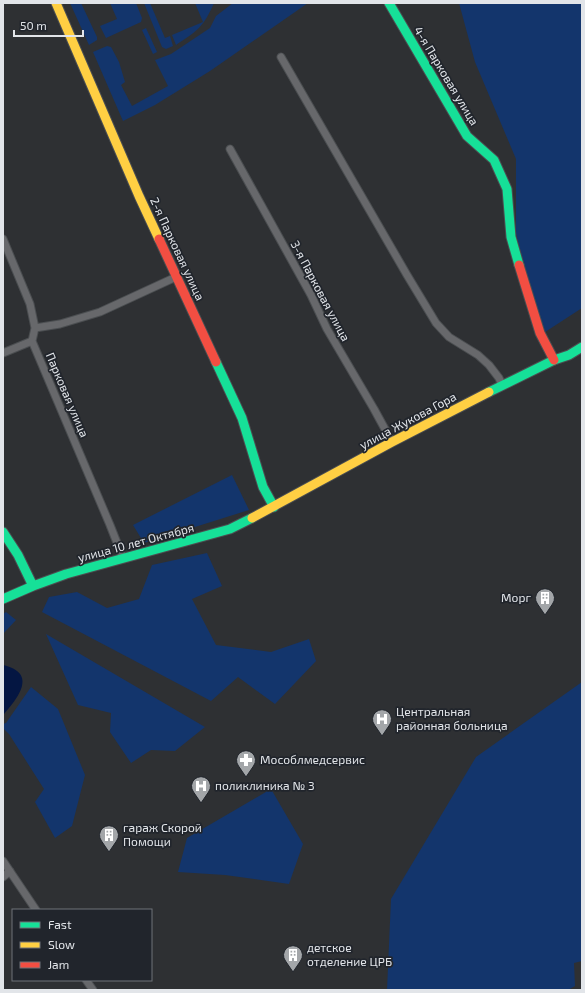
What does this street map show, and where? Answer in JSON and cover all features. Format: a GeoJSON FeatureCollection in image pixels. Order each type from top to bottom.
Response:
{"type":"FeatureCollection","features":[{"type":"Feature","properties":{"kind":"street","name":"2-я Парковая улица"},"geometry":{"type":"LineString","coordinates":[[56,3],[133,182],[234,399],[242,418],[263,487],[274,507]]}},
{"type":"Feature","properties":{"kind":"street","name":"4-я Парковая улица"},"geometry":{"type":"LineString","coordinates":[[389,3],[468,136],[494,160],[507,189],[512,237],[532,313],[540,333],[554,360]]}},
{"type":"Feature","properties":{"kind":"street"},"geometry":{"type":"LineString","coordinates":[[281,57],[436,323],[449,336],[478,355],[489,365],[499,378],[502,386]]}},
{"type":"Feature","properties":{"kind":"street","name":"3-я Парковая улица"},"geometry":{"type":"LineString","coordinates":[[230,149],[311,295],[327,330],[392,442]]}},
{"type":"Feature","properties":{"kind":"street"},"geometry":{"type":"LineString","coordinates":[[3,239],[30,304],[35,328],[32,341],[3,353]]}},
{"type":"Feature","properties":{"kind":"street"},"geometry":{"type":"LineString","coordinates":[[35,328],[60,324],[100,312],[176,277]]}},
{"type":"Feature","properties":{"kind":"street","name":"Парковая улица"},"geometry":{"type":"LineString","coordinates":[[32,341],[123,558]]}},
{"type":"Feature","properties":{"kind":"street"},"geometry":{"type":"LineString","coordinates":[[554,360],[569,355],[582,347]]}},
{"type":"Feature","properties":{"kind":"street","name":"улица Жукова Гора"},"geometry":{"type":"LineString","coordinates":[[274,507],[392,442],[554,360]]}},
{"type":"Feature","properties":{"kind":"street","name":"улица 10 лет Октября"},"geometry":{"type":"LineString","coordinates":[[3,599],[66,574],[230,529],[274,507]]}},
{"type":"Feature","properties":{"kind":"street"},"geometry":{"type":"LineString","coordinates":[[3,532],[18,555],[34,586]]}},
{"type":"Feature","properties":{"kind":"street"},"geometry":{"type":"LineString","coordinates":[[3,861],[35,909]]}},
{"type":"Feature","properties":{"kind":"street"},"geometry":{"type":"LineString","coordinates":[[3,877],[10,871]]}},
{"type":"Feature","properties":{"kind":"street"},"geometry":{"type":"LineString","coordinates":[[87,981],[93,990]]}},
{"type":"Feature","properties":{"kind":"shaded area"},"geometry":{"type":"Polygon","coordinates":[[[70,3],[81,3],[97,37],[97,40],[89,45],[70,3]]]}},
{"type":"Feature","properties":{"kind":"shaded area"},"geometry":{"type":"Polygon","coordinates":[[[110,3],[136,3],[142,18],[141,22],[106,38],[100,26],[117,19],[110,3]]]}},
{"type":"Feature","properties":{"kind":"shaded area"},"geometry":{"type":"Polygon","coordinates":[[[144,3],[150,3],[165,38],[170,36],[173,46],[166,49],[162,47],[144,3]]]}},
{"type":"Feature","properties":{"kind":"shaded area"},"geometry":{"type":"Polygon","coordinates":[[[195,3],[214,3],[207,18],[199,28],[176,45],[172,35],[203,22],[195,3]]]}},
{"type":"Feature","properties":{"kind":"shaded area"},"geometry":{"type":"Polygon","coordinates":[[[233,3],[308,3],[210,71],[155,105],[123,121],[93,52],[107,46],[111,47],[119,62],[125,82],[121,85],[132,106],[168,86],[155,60],[171,54],[210,28],[216,16],[233,3]]]}},
{"type":"Feature","properties":{"kind":"shaded area"},"geometry":{"type":"Polygon","coordinates":[[[459,3],[582,3],[582,308],[542,334],[516,234],[516,159],[475,62],[459,3]]]}},
{"type":"Feature","properties":{"kind":"shaded area"},"geometry":{"type":"Polygon","coordinates":[[[146,28],[157,52],[153,54],[142,30],[146,28]]]}},
{"type":"Feature","properties":{"kind":"shaded area"},"geometry":{"type":"Polygon","coordinates":[[[232,475],[249,510],[144,543],[133,525],[232,475]]]}},
{"type":"Feature","properties":{"kind":"shaded area"},"geometry":{"type":"Polygon","coordinates":[[[207,553],[222,586],[192,599],[216,645],[271,652],[309,639],[316,661],[275,704],[238,677],[211,701],[42,612],[49,597],[77,592],[107,608],[139,599],[152,565],[207,553]]]}},
{"type":"Feature","properties":{"kind":"shaded area"},"geometry":{"type":"Polygon","coordinates":[[[6,612],[16,620],[3,634],[3,614],[6,612]]]}},
{"type":"Feature","properties":{"kind":"shaded area"},"geometry":{"type":"Polygon","coordinates":[[[46,634],[205,727],[175,751],[151,750],[131,763],[110,732],[111,713],[78,705],[46,634]]]}},
{"type":"Feature","properties":{"kind":"shaded area"},"geometry":{"type":"Polygon","coordinates":[[[3,665],[14,669],[20,674],[22,687],[19,694],[3,715],[3,665]]]}},
{"type":"Feature","properties":{"kind":"shaded area"},"geometry":{"type":"Polygon","coordinates":[[[582,682],[582,961],[574,963],[575,986],[568,990],[387,990],[391,899],[476,757],[582,682]]]}},
{"type":"Feature","properties":{"kind":"shaded area"},"geometry":{"type":"Polygon","coordinates":[[[31,687],[58,709],[85,775],[72,826],[55,838],[35,802],[44,789],[9,734],[3,728],[3,724],[6,723],[31,687]]]}},
{"type":"Feature","properties":{"kind":"shaded area"},"geometry":{"type":"Polygon","coordinates":[[[271,789],[303,844],[289,884],[225,875],[178,872],[187,838],[271,789]]]}},
{"type":"Feature","properties":{"kind":"traffic: fast"},"geometry":{"type":"LineString","coordinates":[[389,3],[467,136],[494,160],[507,189],[511,237],[519,265]]}},
{"type":"Feature","properties":{"kind":"traffic: fast"},"geometry":{"type":"LineString","coordinates":[[489,392],[554,360],[569,355],[582,347]]}},
{"type":"Feature","properties":{"kind":"traffic: fast"},"geometry":{"type":"LineString","coordinates":[[216,362],[242,418],[263,487],[274,507]]}},
{"type":"Feature","properties":{"kind":"traffic: fast"},"geometry":{"type":"LineString","coordinates":[[3,599],[66,574],[230,529],[252,518]]}},
{"type":"Feature","properties":{"kind":"traffic: fast"},"geometry":{"type":"LineString","coordinates":[[3,532],[18,555],[33,586]]}},
{"type":"Feature","properties":{"kind":"traffic: slow"},"geometry":{"type":"LineString","coordinates":[[56,3],[159,239]]}},
{"type":"Feature","properties":{"kind":"traffic: slow"},"geometry":{"type":"LineString","coordinates":[[252,518],[392,442],[489,392]]}},
{"type":"Feature","properties":{"kind":"traffic: jam"},"geometry":{"type":"LineString","coordinates":[[159,239],[216,362]]}},
{"type":"Feature","properties":{"kind":"traffic: jam"},"geometry":{"type":"LineString","coordinates":[[519,265],[540,333],[554,360]]}},
{"type":"Feature","properties":{"kind":"place","name":"Морг"},"geometry":{"type":"Point","coordinates":[545,615]}},
{"type":"Feature","properties":{"kind":"place","name":"Центральная районная больница"},"geometry":{"type":"Point","coordinates":[382,736]}},
{"type":"Feature","properties":{"kind":"place","name":"Мособлмедсервис"},"geometry":{"type":"Point","coordinates":[246,777]}},
{"type":"Feature","properties":{"kind":"place","name":"поликлиника № 3"},"geometry":{"type":"Point","coordinates":[201,803]}},
{"type":"Feature","properties":{"kind":"place","name":"гараж Скорой Помощи"},"geometry":{"type":"Point","coordinates":[109,852]}},
{"type":"Feature","properties":{"kind":"place","name":"детское отделение ЦРБ"},"geometry":{"type":"Point","coordinates":[293,972]}}]}
